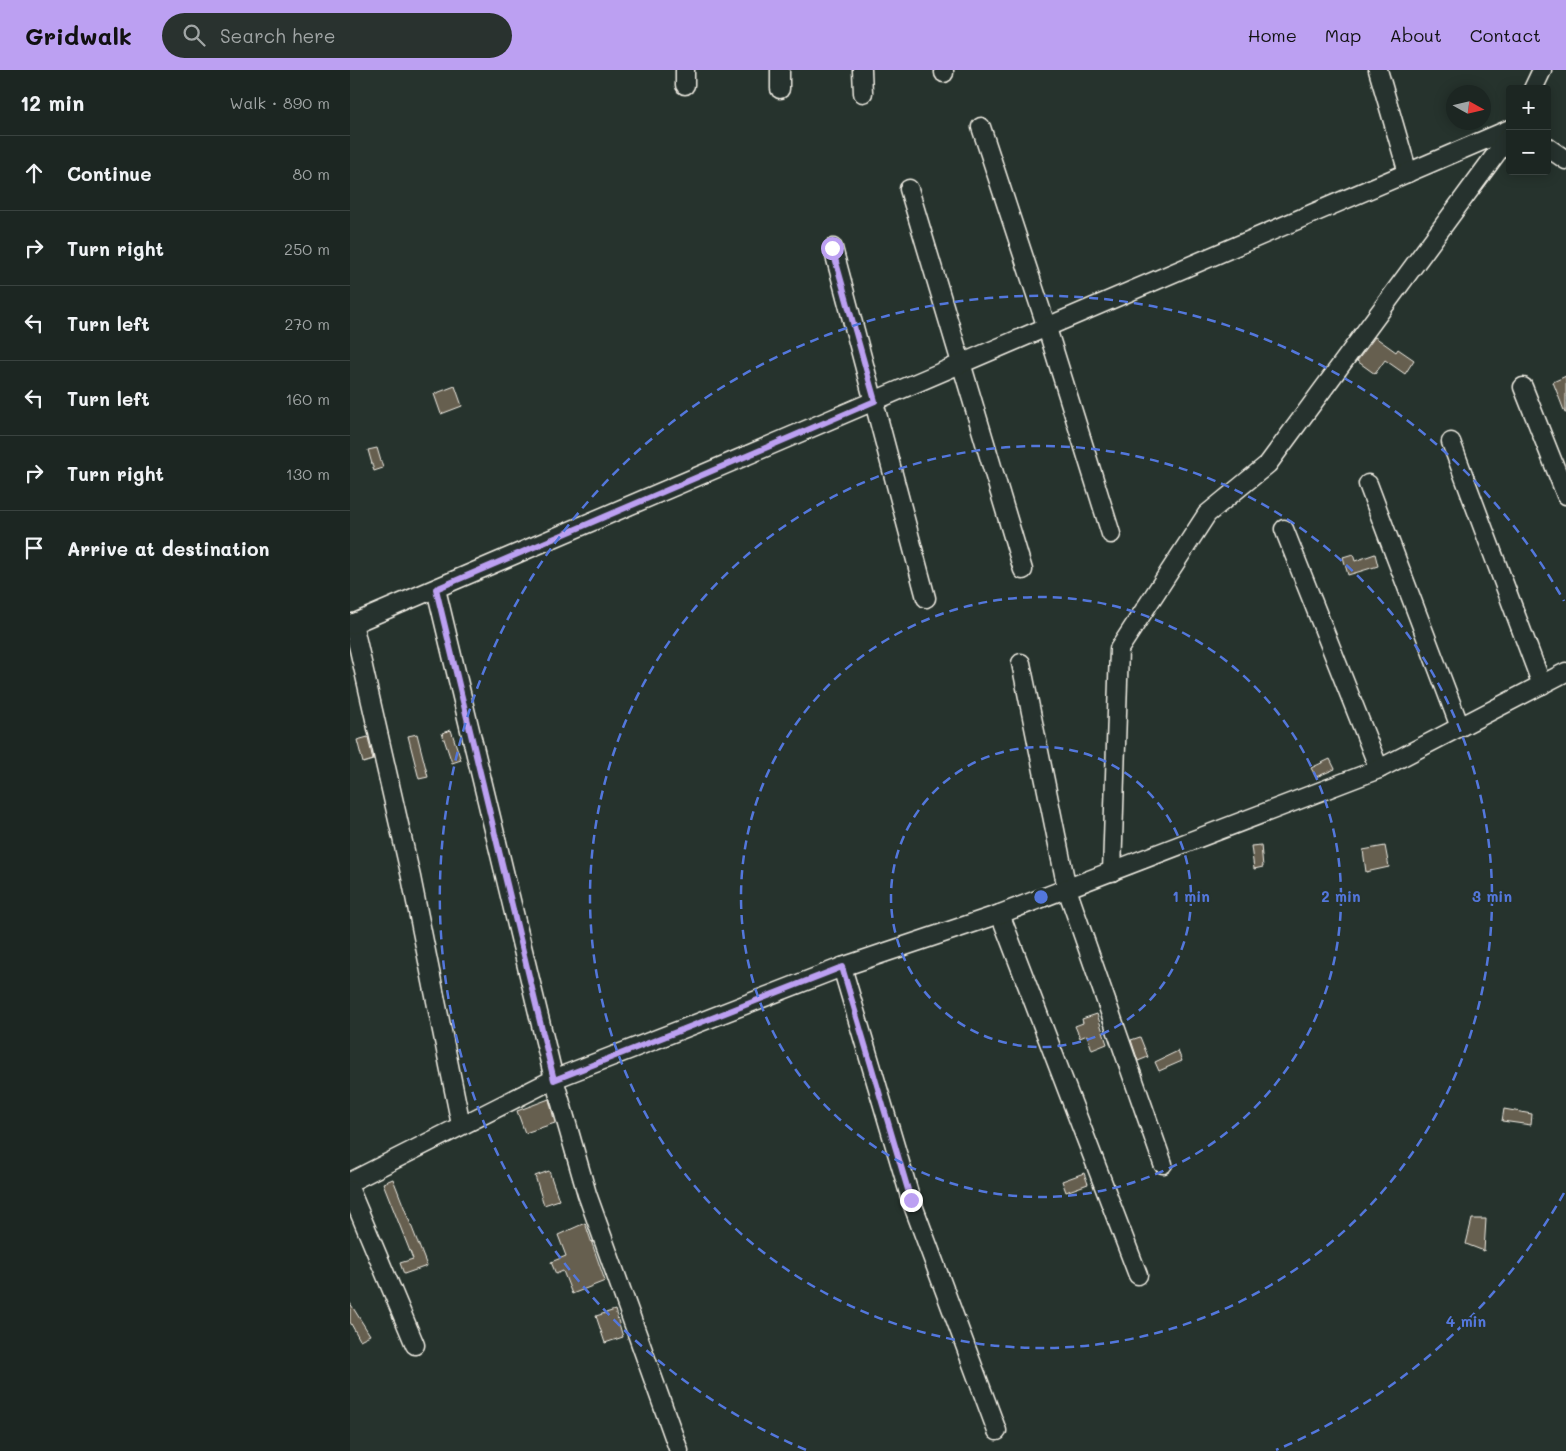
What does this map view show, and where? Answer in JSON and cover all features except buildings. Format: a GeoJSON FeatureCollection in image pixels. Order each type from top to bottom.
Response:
{"type":"FeatureCollection","features":[{"type":"Feature","properties":{"kind":"street"},"geometry":{"type":"LineString","coordinates":[[780,70],[780,89]]}},
{"type":"Feature","properties":{"kind":"street"},"geometry":{"type":"LineString","coordinates":[[862,70],[863,93]]}},
{"type":"Feature","properties":{"kind":"street"},"geometry":{"type":"LineString","coordinates":[[1378,70],[1408,173]]}},
{"type":"Feature","properties":{"kind":"street"},"geometry":{"type":"LineString","coordinates":[[1535,85],[1542,70]]}},
{"type":"Feature","properties":{"kind":"street"},"geometry":{"type":"LineString","coordinates":[[981,127],[1047,328],[1111,534]]}},
{"type":"Feature","properties":{"kind":"street"},"geometry":{"type":"LineString","coordinates":[[461,1125],[411,877],[352,624],[1508,130]]}},
{"type":"Feature","properties":{"kind":"street"},"geometry":{"type":"LineString","coordinates":[[1112,872],[1119,649],[1207,514],[1268,464],[1506,140]]}},
{"type":"Feature","properties":{"kind":"street"},"geometry":{"type":"LineString","coordinates":[[1551,150],[1566,160]]}},
{"type":"Feature","properties":{"kind":"street"},"geometry":{"type":"LineString","coordinates":[[909,190],[1023,570]]}},
{"type":"Feature","properties":{"kind":"street"},"geometry":{"type":"LineString","coordinates":[[832,248],[875,401],[926,598]]}},
{"type":"Feature","properties":{"kind":"street"},"geometry":{"type":"LineString","coordinates":[[1524,387],[1566,495]]}},
{"type":"Feature","properties":{"kind":"street"},"geometry":{"type":"LineString","coordinates":[[1451,442],[1542,685]]}},
{"type":"Feature","properties":{"kind":"street"},"geometry":{"type":"LineString","coordinates":[[1368,484],[1460,727]]}},
{"type":"Feature","properties":{"kind":"street"},"geometry":{"type":"LineString","coordinates":[[1284,529],[1379,769]]}},
{"type":"Feature","properties":{"kind":"street"},"geometry":{"type":"LineString","coordinates":[[436,589],[554,1080],[588,1194],[678,1451]]}},
{"type":"Feature","properties":{"kind":"street"},"geometry":{"type":"LineString","coordinates":[[1021,663],[1067,889],[1163,1164]]}},
{"type":"Feature","properties":{"kind":"street"},"geometry":{"type":"LineString","coordinates":[[350,1182],[554,1080],[842,967],[1000,914],[1379,769],[1566,672]]}},
{"type":"Feature","properties":{"kind":"street"},"geometry":{"type":"LineString","coordinates":[[1000,914],[1138,1274]]}},
{"type":"Feature","properties":{"kind":"street"},"geometry":{"type":"LineString","coordinates":[[842,967],[911,1200],[998,1431]]}},
{"type":"Feature","properties":{"kind":"street"},"geometry":{"type":"LineString","coordinates":[[350,1190],[415,1346]]}},
{"type":"Feature","properties":{"kind":"route"},"geometry":{"type":"LineString","coordinates":[[832,248],[875,401],[436,589],[554,1080],[842,967],[911,1200]]}}]}
